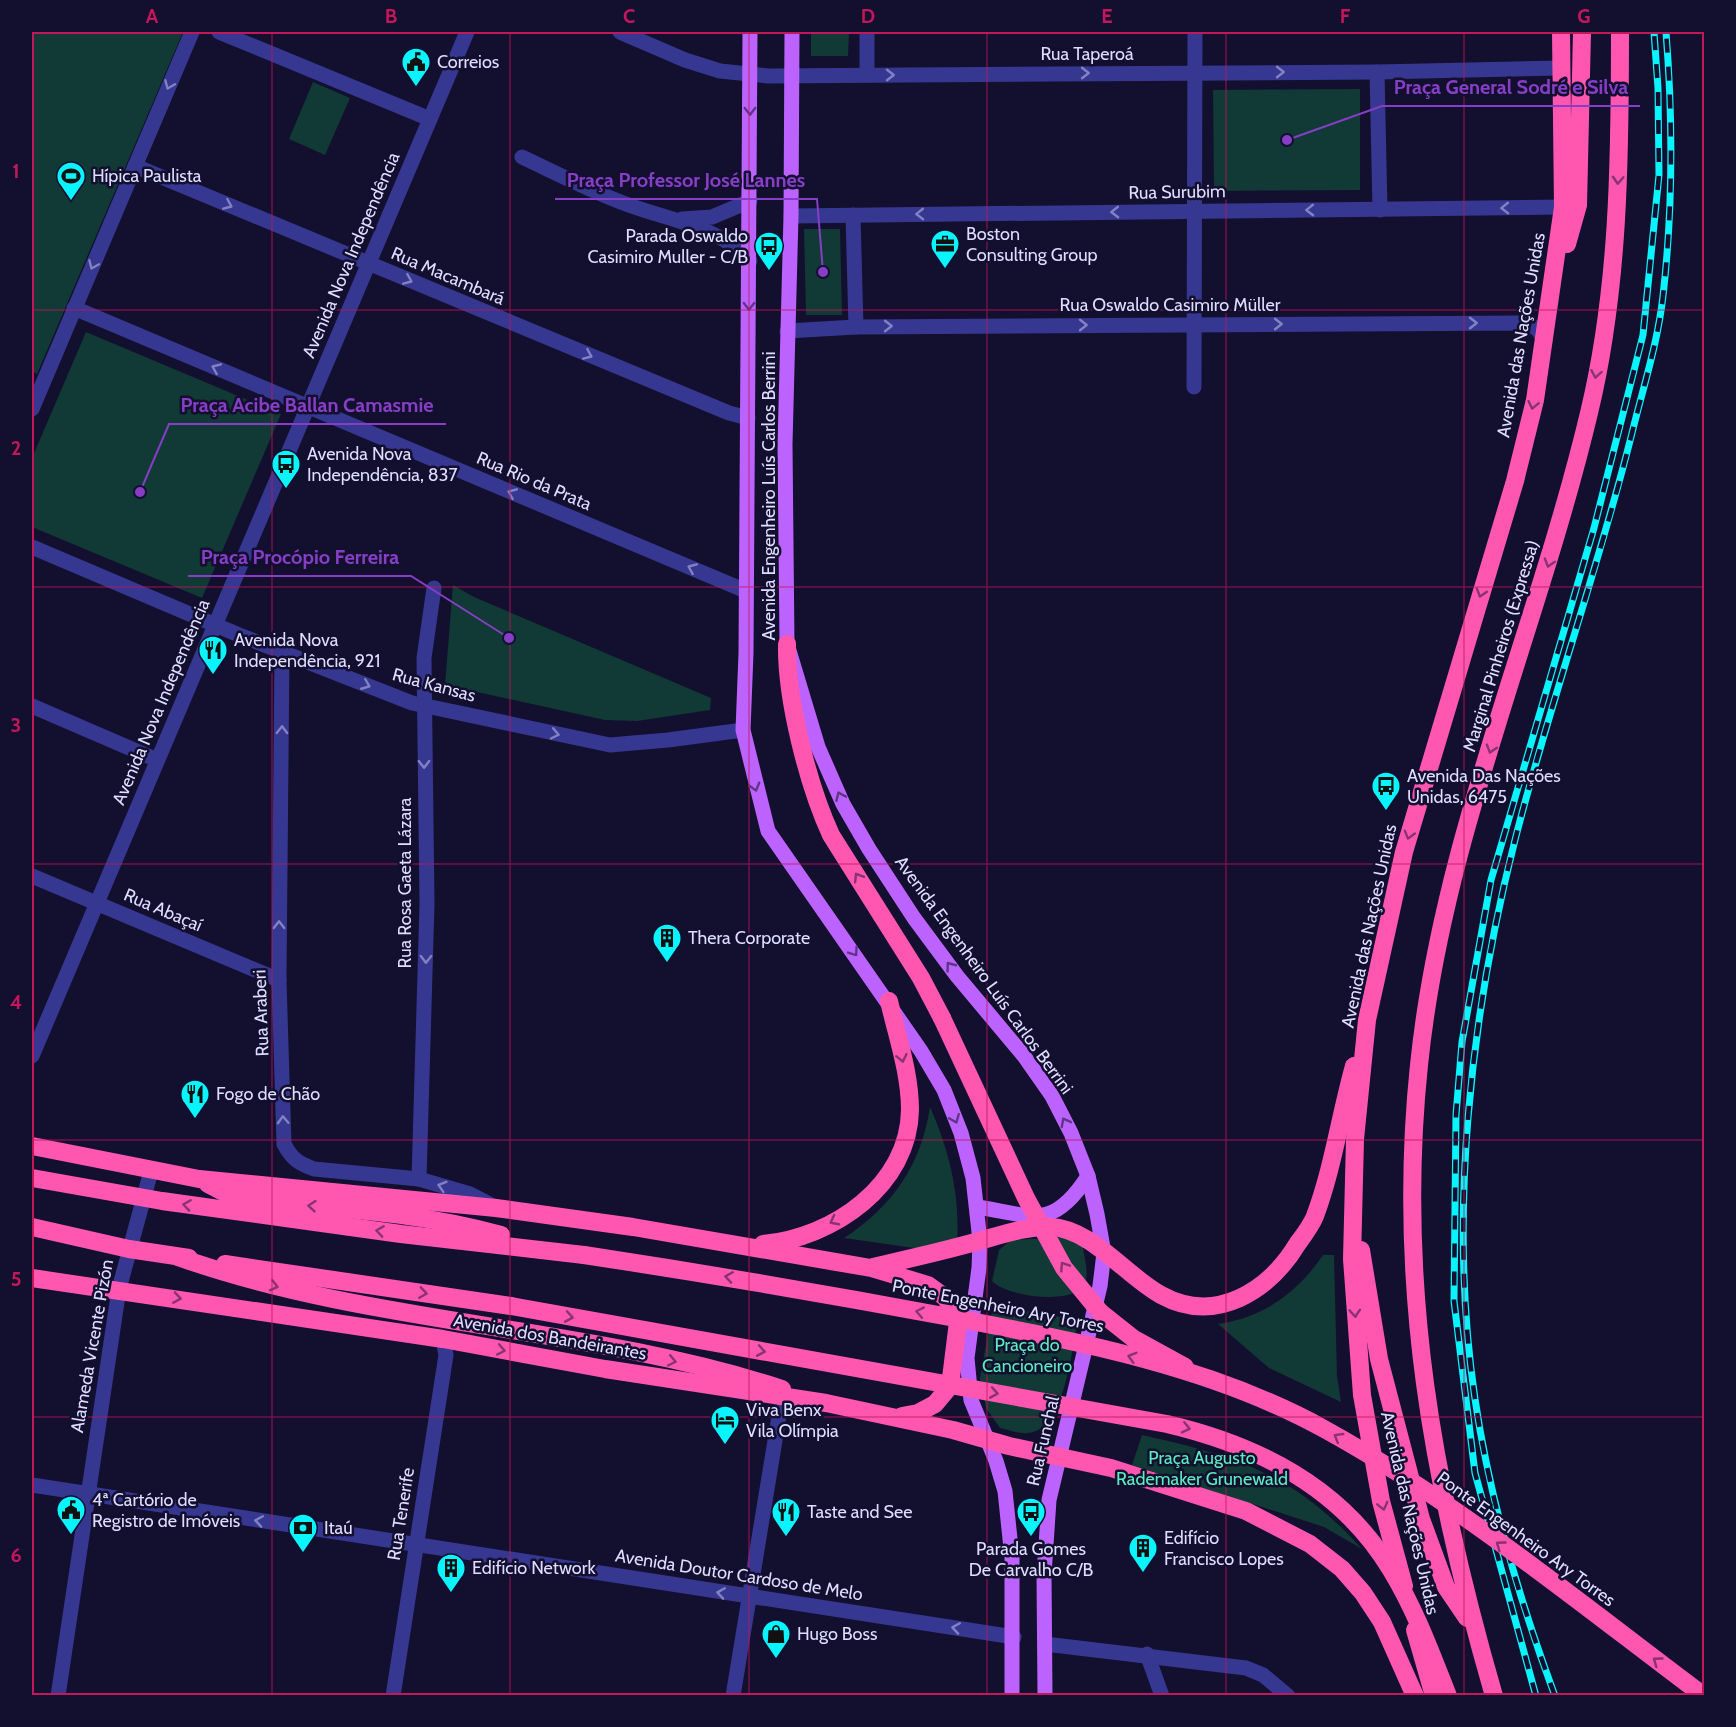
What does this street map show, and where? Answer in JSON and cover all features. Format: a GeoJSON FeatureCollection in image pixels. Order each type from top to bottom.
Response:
{"type":"FeatureCollection","features":[{"type":"Feature","properties":{"kind":"highway","name":"Avenida das Nações Unidas"},"geometry":{"type":"LineString","coordinates":[[1434,1695],[1381,1501],[1362,1395],[1353,1290],[1355,1139],[1367,1020],[1404,852],[1515,481],[1535,400],[1563,207],[1561,32]]}},
{"type":"Feature","properties":{"kind":"highway"},"geometry":{"type":"LineString","coordinates":[[1550,306],[1578,205],[1582,32]]}},
{"type":"Feature","properties":{"kind":"highway","name":"Marginal Pinheiros (Expressa)"},"geometry":{"type":"LineString","coordinates":[[1494,1695],[1456,1559],[1439,1479],[1421,1364],[1412,1247],[1413,1144],[1419,1064],[1431,984],[1457,860],[1559,530],[1590,409],[1614,245],[1620,154],[1620,32]]}},
{"type":"Feature","properties":{"kind":"highway"},"geometry":{"type":"LineString","coordinates":[[787,644],[787,661],[804,757],[820,812],[831,835],[921,978],[1026,1198],[1064,1268],[1100,1312],[1134,1339],[1208,1379]]}},
{"type":"Feature","properties":{"kind":"highway"},"geometry":{"type":"LineString","coordinates":[[719,1242],[771,1244],[806,1234],[830,1224],[862,1205],[888,1177],[906,1139],[910,1111],[903,1058],[889,1001]]}},
{"type":"Feature","properties":{"kind":"highway"},"geometry":{"type":"LineString","coordinates":[[871,1268],[980,1241],[1050,1227],[1070,1231],[1089,1240],[1161,1295],[1182,1303],[1211,1307],[1235,1302],[1260,1288],[1275,1275],[1314,1219],[1327,1178],[1342,1108],[1367,1020]]}},
{"type":"Feature","properties":{"kind":"highway"},"geometry":{"type":"LineString","coordinates":[[32,1146],[151,1172],[199,1179],[496,1208],[719,1242],[871,1268],[928,1285],[939,1291],[951,1305],[958,1322],[950,1386],[935,1404],[918,1413],[890,1416]]}},
{"type":"Feature","properties":{"kind":"highway"},"geometry":{"type":"LineString","coordinates":[[32,1178],[144,1199],[401,1234],[555,1251]]}},
{"type":"Feature","properties":{"kind":"highway"},"geometry":{"type":"LineString","coordinates":[[199,1179],[219,1191],[249,1200],[360,1210],[455,1224],[555,1251]]}},
{"type":"Feature","properties":{"kind":"highway"},"geometry":{"type":"LineString","coordinates":[[1353,1213],[1363,1257],[1379,1359],[1421,1520],[1446,1587],[1476,1632]]}},
{"type":"Feature","properties":{"kind":"highway"},"geometry":{"type":"LineString","coordinates":[[32,1227],[129,1249],[511,1306],[1167,1424],[1214,1435],[1260,1454],[1297,1474],[1343,1510],[1370,1540],[1390,1568],[1412,1607],[1448,1695]]}},
{"type":"Feature","properties":{"kind":"highway","name":"Ponte Engenheiro Ary Torres"},"geometry":{"type":"LineString","coordinates":[[555,1251],[781,1285],[1083,1343],[1208,1379],[1324,1429],[1414,1483],[1704,1695]]}},
{"type":"Feature","properties":{"kind":"highway"},"geometry":{"type":"LineString","coordinates":[[178,1257],[234,1276],[321,1298],[614,1348],[741,1376],[826,1403]]}},
{"type":"Feature","properties":{"kind":"highway","name":"Avenida dos Bandeirantes"},"geometry":{"type":"LineString","coordinates":[[32,1278],[119,1289],[443,1339],[782,1398],[826,1403],[1111,1468],[1246,1510],[1310,1544],[1342,1569],[1363,1593],[1382,1622],[1415,1695]]}},
{"type":"Feature","properties":{"kind":"main road","name":"Avenida Engenheiro Luís Carlos Berrini"},"geometry":{"type":"LineString","coordinates":[[750,32],[750,261],[743,730],[768,831],[889,1001],[944,1090],[962,1133],[977,1207],[980,1241]]}},
{"type":"Feature","properties":{"kind":"main road","name":"Avenida Engenheiro Luís Carlos Berrini"},"geometry":{"type":"LineString","coordinates":[[792,32],[791,216],[785,444],[787,644],[818,747],[843,804],[914,918],[957,976],[1024,1056],[1052,1096],[1071,1133],[1088,1176],[1104,1253],[1100,1286],[1078,1375]]}},
{"type":"Feature","properties":{"kind":"main road"},"geometry":{"type":"LineString","coordinates":[[977,1207],[1024,1218],[1044,1215],[1062,1206],[1077,1193],[1088,1176]]}},
{"type":"Feature","properties":{"kind":"main road","name":"Rua Funchal"},"geometry":{"type":"LineString","coordinates":[[980,1241],[977,1294],[967,1358],[971,1400],[996,1461],[1005,1491],[1012,1558],[1014,1637],[1012,1695]]}},
{"type":"Feature","properties":{"kind":"main road","name":"Rua Funchal"},"geometry":{"type":"LineString","coordinates":[[1045,1695],[1046,1538],[1052,1482],[1078,1375]]}},
{"type":"Feature","properties":{"kind":"street"},"geometry":{"type":"LineString","coordinates":[[32,409],[192,32]]}},
{"type":"Feature","properties":{"kind":"street"},"geometry":{"type":"LineString","coordinates":[[219,32],[430,119]]}},
{"type":"Feature","properties":{"kind":"street","name":"Avenida Nova Independência"},"geometry":{"type":"LineString","coordinates":[[33,1050],[467,32]]}},
{"type":"Feature","properties":{"kind":"street","name":"Rua Taperoá"},"geometry":{"type":"LineString","coordinates":[[620,32],[685,60],[720,71],[790,76],[1377,72],[1561,68]]}},
{"type":"Feature","properties":{"kind":"street"},"geometry":{"type":"LineString","coordinates":[[867,32],[867,75]]}},
{"type":"Feature","properties":{"kind":"street"},"geometry":{"type":"LineString","coordinates":[[1194,387],[1195,32]]}},
{"type":"Feature","properties":{"kind":"street"},"geometry":{"type":"LineString","coordinates":[[1377,72],[1380,210]]}},
{"type":"Feature","properties":{"kind":"street"},"geometry":{"type":"LineString","coordinates":[[522,157],[627,204],[723,239],[750,261]]}},
{"type":"Feature","properties":{"kind":"street","name":"Rua Macambará"},"geometry":{"type":"LineString","coordinates":[[135,166],[729,413],[748,418]]}},
{"type":"Feature","properties":{"kind":"street"},"geometry":{"type":"LineString","coordinates":[[670,218],[712,217],[750,201]]}},
{"type":"Feature","properties":{"kind":"street","name":"Rua Surubim"},"geometry":{"type":"LineString","coordinates":[[791,216],[1563,207]]}},
{"type":"Feature","properties":{"kind":"street"},"geometry":{"type":"LineString","coordinates":[[853,215],[856,327]]}},
{"type":"Feature","properties":{"kind":"street","name":"Rua Rio da Prata"},"geometry":{"type":"LineString","coordinates":[[74,308],[746,591]]}},
{"type":"Feature","properties":{"kind":"street","name":"Rua Oswaldo Casimiro Müller"},"geometry":{"type":"LineString","coordinates":[[787,331],[856,327],[1528,323],[1538,330],[1545,341]]}},
{"type":"Feature","properties":{"kind":"street","name":"Rua Kansas"},"geometry":{"type":"LineString","coordinates":[[32,548],[395,698],[423,706],[610,745],[743,730]]}},
{"type":"Feature","properties":{"kind":"street","name":"Rua Rosa Gaeta Lázara"},"geometry":{"type":"LineString","coordinates":[[419,1179],[427,904],[424,658],[434,588]]}},
{"type":"Feature","properties":{"kind":"street","name":"Rua Araberi"},"geometry":{"type":"LineString","coordinates":[[282,651],[279,980],[284,1144],[290,1156],[298,1163],[314,1169],[419,1179],[470,1194],[496,1208]]}},
{"type":"Feature","properties":{"kind":"street"},"geometry":{"type":"LineString","coordinates":[[32,706],[157,760]]}},
{"type":"Feature","properties":{"kind":"street","name":"Rua Abaçaí"},"geometry":{"type":"LineString","coordinates":[[32,876],[279,980]]}},
{"type":"Feature","properties":{"kind":"street","name":"Alameda Vicente Pizón"},"geometry":{"type":"LineString","coordinates":[[58,1695],[119,1289],[151,1172]]}},
{"type":"Feature","properties":{"kind":"street","name":"Rua Tenerife"},"geometry":{"type":"LineString","coordinates":[[393,1695],[446,1355],[443,1339]]}},
{"type":"Feature","properties":{"kind":"street"},"geometry":{"type":"LineString","coordinates":[[733,1695],[782,1398]]}},
{"type":"Feature","properties":{"kind":"street","name":"Avenida Doutor Cardoso de Melo"},"geometry":{"type":"LineString","coordinates":[[32,1485],[1014,1637]]}},
{"type":"Feature","properties":{"kind":"street"},"geometry":{"type":"LineString","coordinates":[[1045,1644],[1147,1654],[1246,1668],[1263,1675],[1288,1695]]}},
{"type":"Feature","properties":{"kind":"street"},"geometry":{"type":"LineString","coordinates":[[1147,1654],[1162,1695]]}},
{"type":"Feature","properties":{"kind":"green space","name":"Hípica Paulista"},"geometry":{"type":"Polygon","coordinates":[[[32,32],[183,32],[37,374],[32,371],[32,32]]]}},
{"type":"Feature","properties":{"kind":"green space"},"geometry":{"type":"Polygon","coordinates":[[[811,32],[849,32],[848,56],[811,56],[811,32]]]}},
{"type":"Feature","properties":{"kind":"green space"},"geometry":{"type":"Polygon","coordinates":[[[313,82],[350,98],[325,155],[289,139],[313,82]]]}},
{"type":"Feature","properties":{"kind":"green space"},"geometry":{"type":"Polygon","coordinates":[[[1360,89],[1360,190],[1214,191],[1213,90],[1360,89]]]}},
{"type":"Feature","properties":{"kind":"green space"},"geometry":{"type":"Polygon","coordinates":[[[804,229],[840,229],[842,315],[806,315],[804,229]]]}},
{"type":"Feature","properties":{"kind":"green space"},"geometry":{"type":"Polygon","coordinates":[[[86,332],[281,414],[202,598],[32,527],[32,458],[86,332]]]}},
{"type":"Feature","properties":{"kind":"green space"},"geometry":{"type":"Polygon","coordinates":[[[453,585],[474,597],[711,698],[710,710],[637,721],[605,720],[445,685],[453,585]]]}},
{"type":"Feature","properties":{"kind":"green space"},"geometry":{"type":"Polygon","coordinates":[[[930,1107],[944,1143],[953,1179],[957,1216],[956,1254],[844,1238],[877,1212],[902,1182],[920,1147],[930,1107]]]}},
{"type":"Feature","properties":{"kind":"green space","name":"Praça do Cancioneiro"},"geometry":{"type":"Polygon","coordinates":[[[1064,1237],[1083,1247],[1087,1276],[1084,1285],[1077,1291],[1053,1297],[1038,1296],[1010,1291],[992,1281],[999,1250],[1011,1240],[1064,1237]]]}},
{"type":"Feature","properties":{"kind":"green space"},"geometry":{"type":"Polygon","coordinates":[[[1323,1255],[1334,1255],[1337,1376],[1341,1402],[1269,1368],[1218,1324],[1250,1316],[1278,1301],[1302,1281],[1323,1255]]]}},
{"type":"Feature","properties":{"kind":"green space","name":"Praça do Cancioneiro"},"geometry":{"type":"Polygon","coordinates":[[[993,1305],[1078,1320],[1065,1386],[1058,1403],[1051,1418],[1041,1428],[1028,1433],[1000,1428],[986,1408],[980,1378],[993,1305]]]}},
{"type":"Feature","properties":{"kind":"green space","name":"Praça Augusto Rademaker Grunewald"},"geometry":{"type":"Polygon","coordinates":[[[1142,1435],[1207,1451],[1263,1472],[1313,1503],[1362,1549],[1324,1527],[1132,1465],[1142,1435]]]}},
{"type":"Feature","properties":{"kind":"railway"},"geometry":{"type":"LineString","coordinates":[[1536,1696],[1475,1473],[1454,1301],[1456,1115],[1462,1042],[1491,880],[1594,528],[1643,335],[1659,175],[1658,88],[1654,32]]}},
{"type":"Feature","properties":{"kind":"railway"},"geometry":{"type":"LineString","coordinates":[[1555,1696],[1529,1623],[1497,1512],[1475,1399],[1467,1330],[1464,1260],[1464,1189],[1468,1118],[1475,1047],[1486,976],[1515,840],[1543,737],[1620,481],[1658,330],[1666,263],[1670,197],[1671,131],[1666,32]]}},
{"type":"Feature","properties":{"kind":"place","name":"Correios"},"geometry":{"type":"Point","coordinates":[416,88]}},
{"type":"Feature","properties":{"kind":"place","name":"Praça General Sodré e Silva"},"geometry":{"type":"Point","coordinates":[1287,140]}},
{"type":"Feature","properties":{"kind":"place","name":"Hípica Paulista"},"geometry":{"type":"Point","coordinates":[71,202]}},
{"type":"Feature","properties":{"kind":"place","name":"Boston Consulting Group"},"geometry":{"type":"Point","coordinates":[945,270]}},
{"type":"Feature","properties":{"kind":"place","name":"Parada Oswaldo Casimiro Muller - C/B"},"geometry":{"type":"Point","coordinates":[769,272]}},
{"type":"Feature","properties":{"kind":"place","name":"Praça Professor José Lannes"},"geometry":{"type":"Point","coordinates":[823,272]}},
{"type":"Feature","properties":{"kind":"place","name":"Avenida Nova Independência, 837"},"geometry":{"type":"Point","coordinates":[286,490]}},
{"type":"Feature","properties":{"kind":"place","name":"Praça Acibe Ballan Camasmie"},"geometry":{"type":"Point","coordinates":[140,492]}},
{"type":"Feature","properties":{"kind":"place","name":"Praça Procópio Ferreira"},"geometry":{"type":"Point","coordinates":[509,638]}},
{"type":"Feature","properties":{"kind":"place","name":"Avenida Nova Independência, 921"},"geometry":{"type":"Point","coordinates":[213,676]}},
{"type":"Feature","properties":{"kind":"place","name":"Avenida Das Nações Unidas, 6475"},"geometry":{"type":"Point","coordinates":[1386,812]}},
{"type":"Feature","properties":{"kind":"place","name":"Thera Corporate"},"geometry":{"type":"Point","coordinates":[667,964]}},
{"type":"Feature","properties":{"kind":"place","name":"Fogo de Chão"},"geometry":{"type":"Point","coordinates":[195,1120]}},
{"type":"Feature","properties":{"kind":"place","name":"Viva Benx Vila Olímpia"},"geometry":{"type":"Point","coordinates":[725,1446]}},
{"type":"Feature","properties":{"kind":"place","name":"4ª Cartório de Registro de Imóveis"},"geometry":{"type":"Point","coordinates":[71,1536]}},
{"type":"Feature","properties":{"kind":"place","name":"Taste and See"},"geometry":{"type":"Point","coordinates":[786,1538]}},
{"type":"Feature","properties":{"kind":"place","name":"Parada Gomes De Carvalho C/B"},"geometry":{"type":"Point","coordinates":[1031,1538]}},
{"type":"Feature","properties":{"kind":"place","name":"Itaú"},"geometry":{"type":"Point","coordinates":[303,1554]}},
{"type":"Feature","properties":{"kind":"place","name":"Edifício Francisco Lopes"},"geometry":{"type":"Point","coordinates":[1143,1574]}},
{"type":"Feature","properties":{"kind":"place","name":"Edifício Network"},"geometry":{"type":"Point","coordinates":[451,1594]}},
{"type":"Feature","properties":{"kind":"place","name":"Hugo Boss"},"geometry":{"type":"Point","coordinates":[776,1660]}}]}
